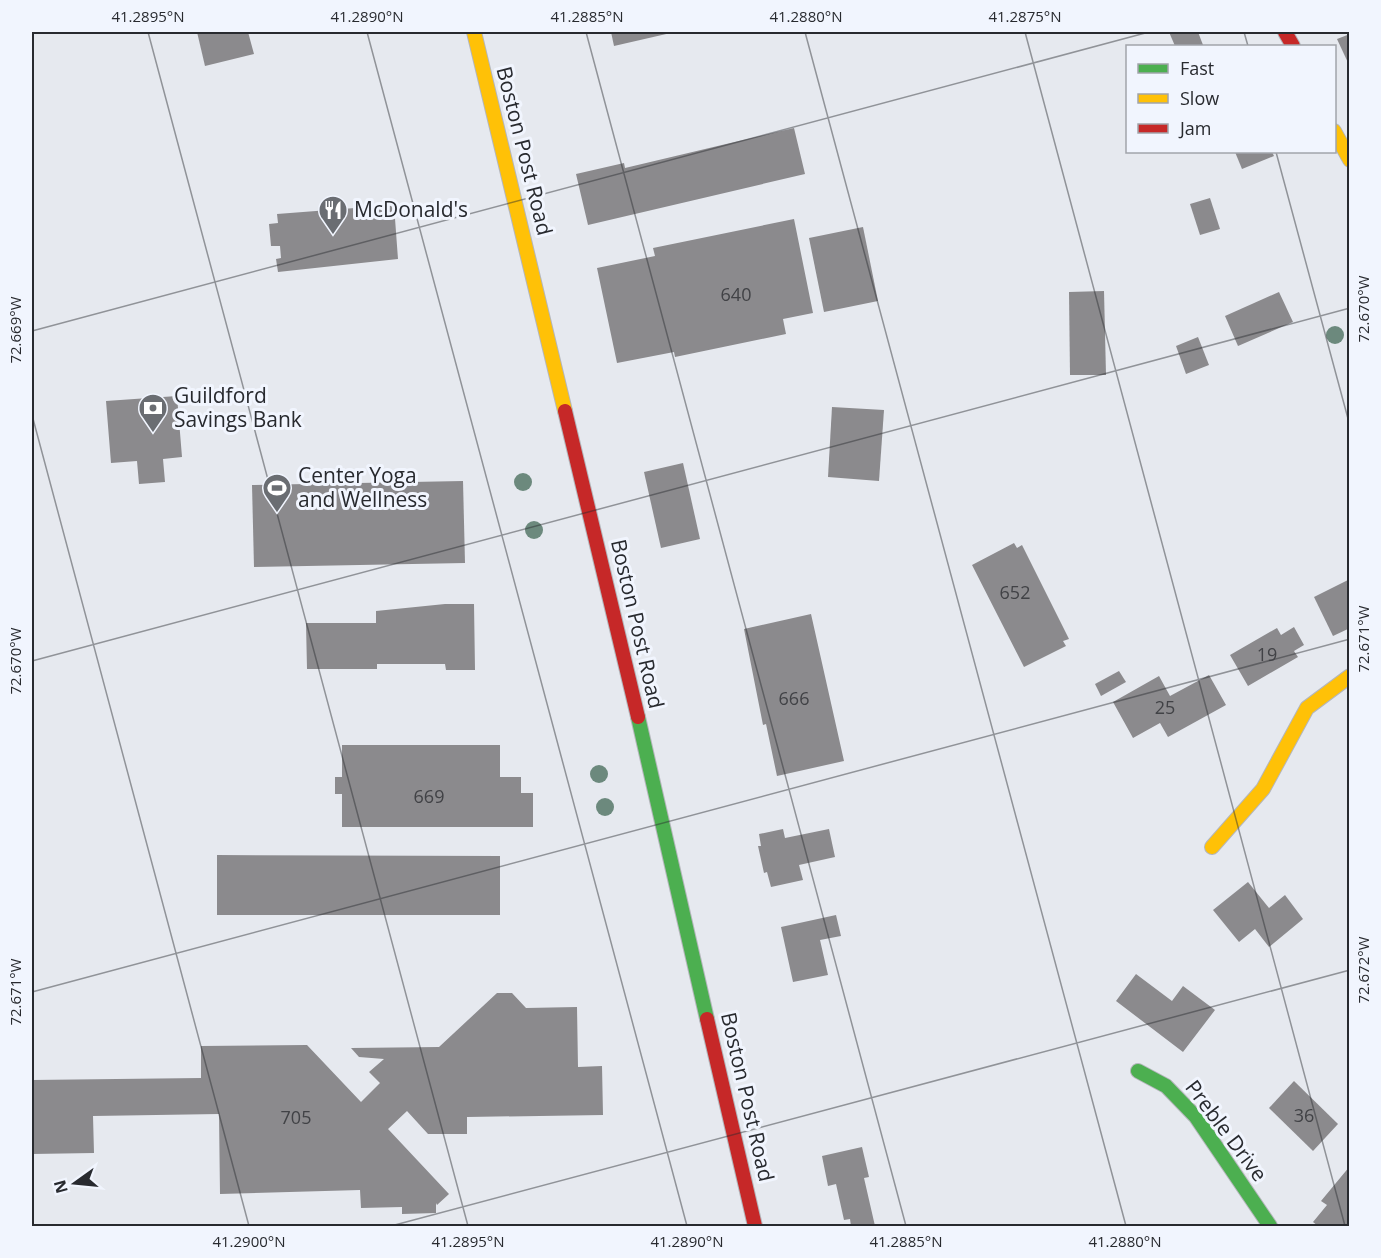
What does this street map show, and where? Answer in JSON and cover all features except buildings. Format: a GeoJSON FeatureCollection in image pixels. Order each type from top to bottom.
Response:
{"type":"FeatureCollection","features":[{"type":"Feature","properties":{"kind":"main road","name":"Boston Post Road"},"geometry":{"type":"LineString","coordinates":[[474,32],[618,631],[755,1227]]}},
{"type":"Feature","properties":{"kind":"main road"},"geometry":{"type":"LineString","coordinates":[[1336,133],[1350,160]]}},
{"type":"Feature","properties":{"kind":"main road"},"geometry":{"type":"LineString","coordinates":[[1212,847],[1263,789],[1307,708],[1350,676]]}},
{"type":"Feature","properties":{"kind":"main road","name":"Preble Drive"},"geometry":{"type":"LineString","coordinates":[[1138,1071],[1166,1086],[1186,1107],[1211,1139],[1270,1227]]}},
{"type":"Feature","properties":{"kind":"traffic: fast"},"geometry":{"type":"LineString","coordinates":[[638,717],[707,1019]]}},
{"type":"Feature","properties":{"kind":"traffic: fast"},"geometry":{"type":"LineString","coordinates":[[1138,1071],[1166,1086],[1196,1117],[1270,1226]]}},
{"type":"Feature","properties":{"kind":"traffic: slow"},"geometry":{"type":"LineString","coordinates":[[474,32],[565,411]]}},
{"type":"Feature","properties":{"kind":"traffic: slow"},"geometry":{"type":"LineString","coordinates":[[1336,135],[1350,160]]}},
{"type":"Feature","properties":{"kind":"traffic: slow"},"geometry":{"type":"LineString","coordinates":[[1212,847],[1263,789],[1307,708],[1350,676]]}},
{"type":"Feature","properties":{"kind":"traffic: jam"},"geometry":{"type":"LineString","coordinates":[[1285,32],[1292,45]]}},
{"type":"Feature","properties":{"kind":"traffic: jam"},"geometry":{"type":"LineString","coordinates":[[565,411],[638,717]]}},
{"type":"Feature","properties":{"kind":"traffic: jam"},"geometry":{"type":"LineString","coordinates":[[707,1019],[755,1226]]}},
{"type":"Feature","properties":{"kind":"place","name":"McDonald's"},"geometry":{"type":"Point","coordinates":[333,236]}},
{"type":"Feature","properties":{"kind":"place","name":"Guildford Savings Bank"},"geometry":{"type":"Point","coordinates":[153,434]}},
{"type":"Feature","properties":{"kind":"place","name":"Center Yoga and Wellness"},"geometry":{"type":"Point","coordinates":[277,514]}}]}
